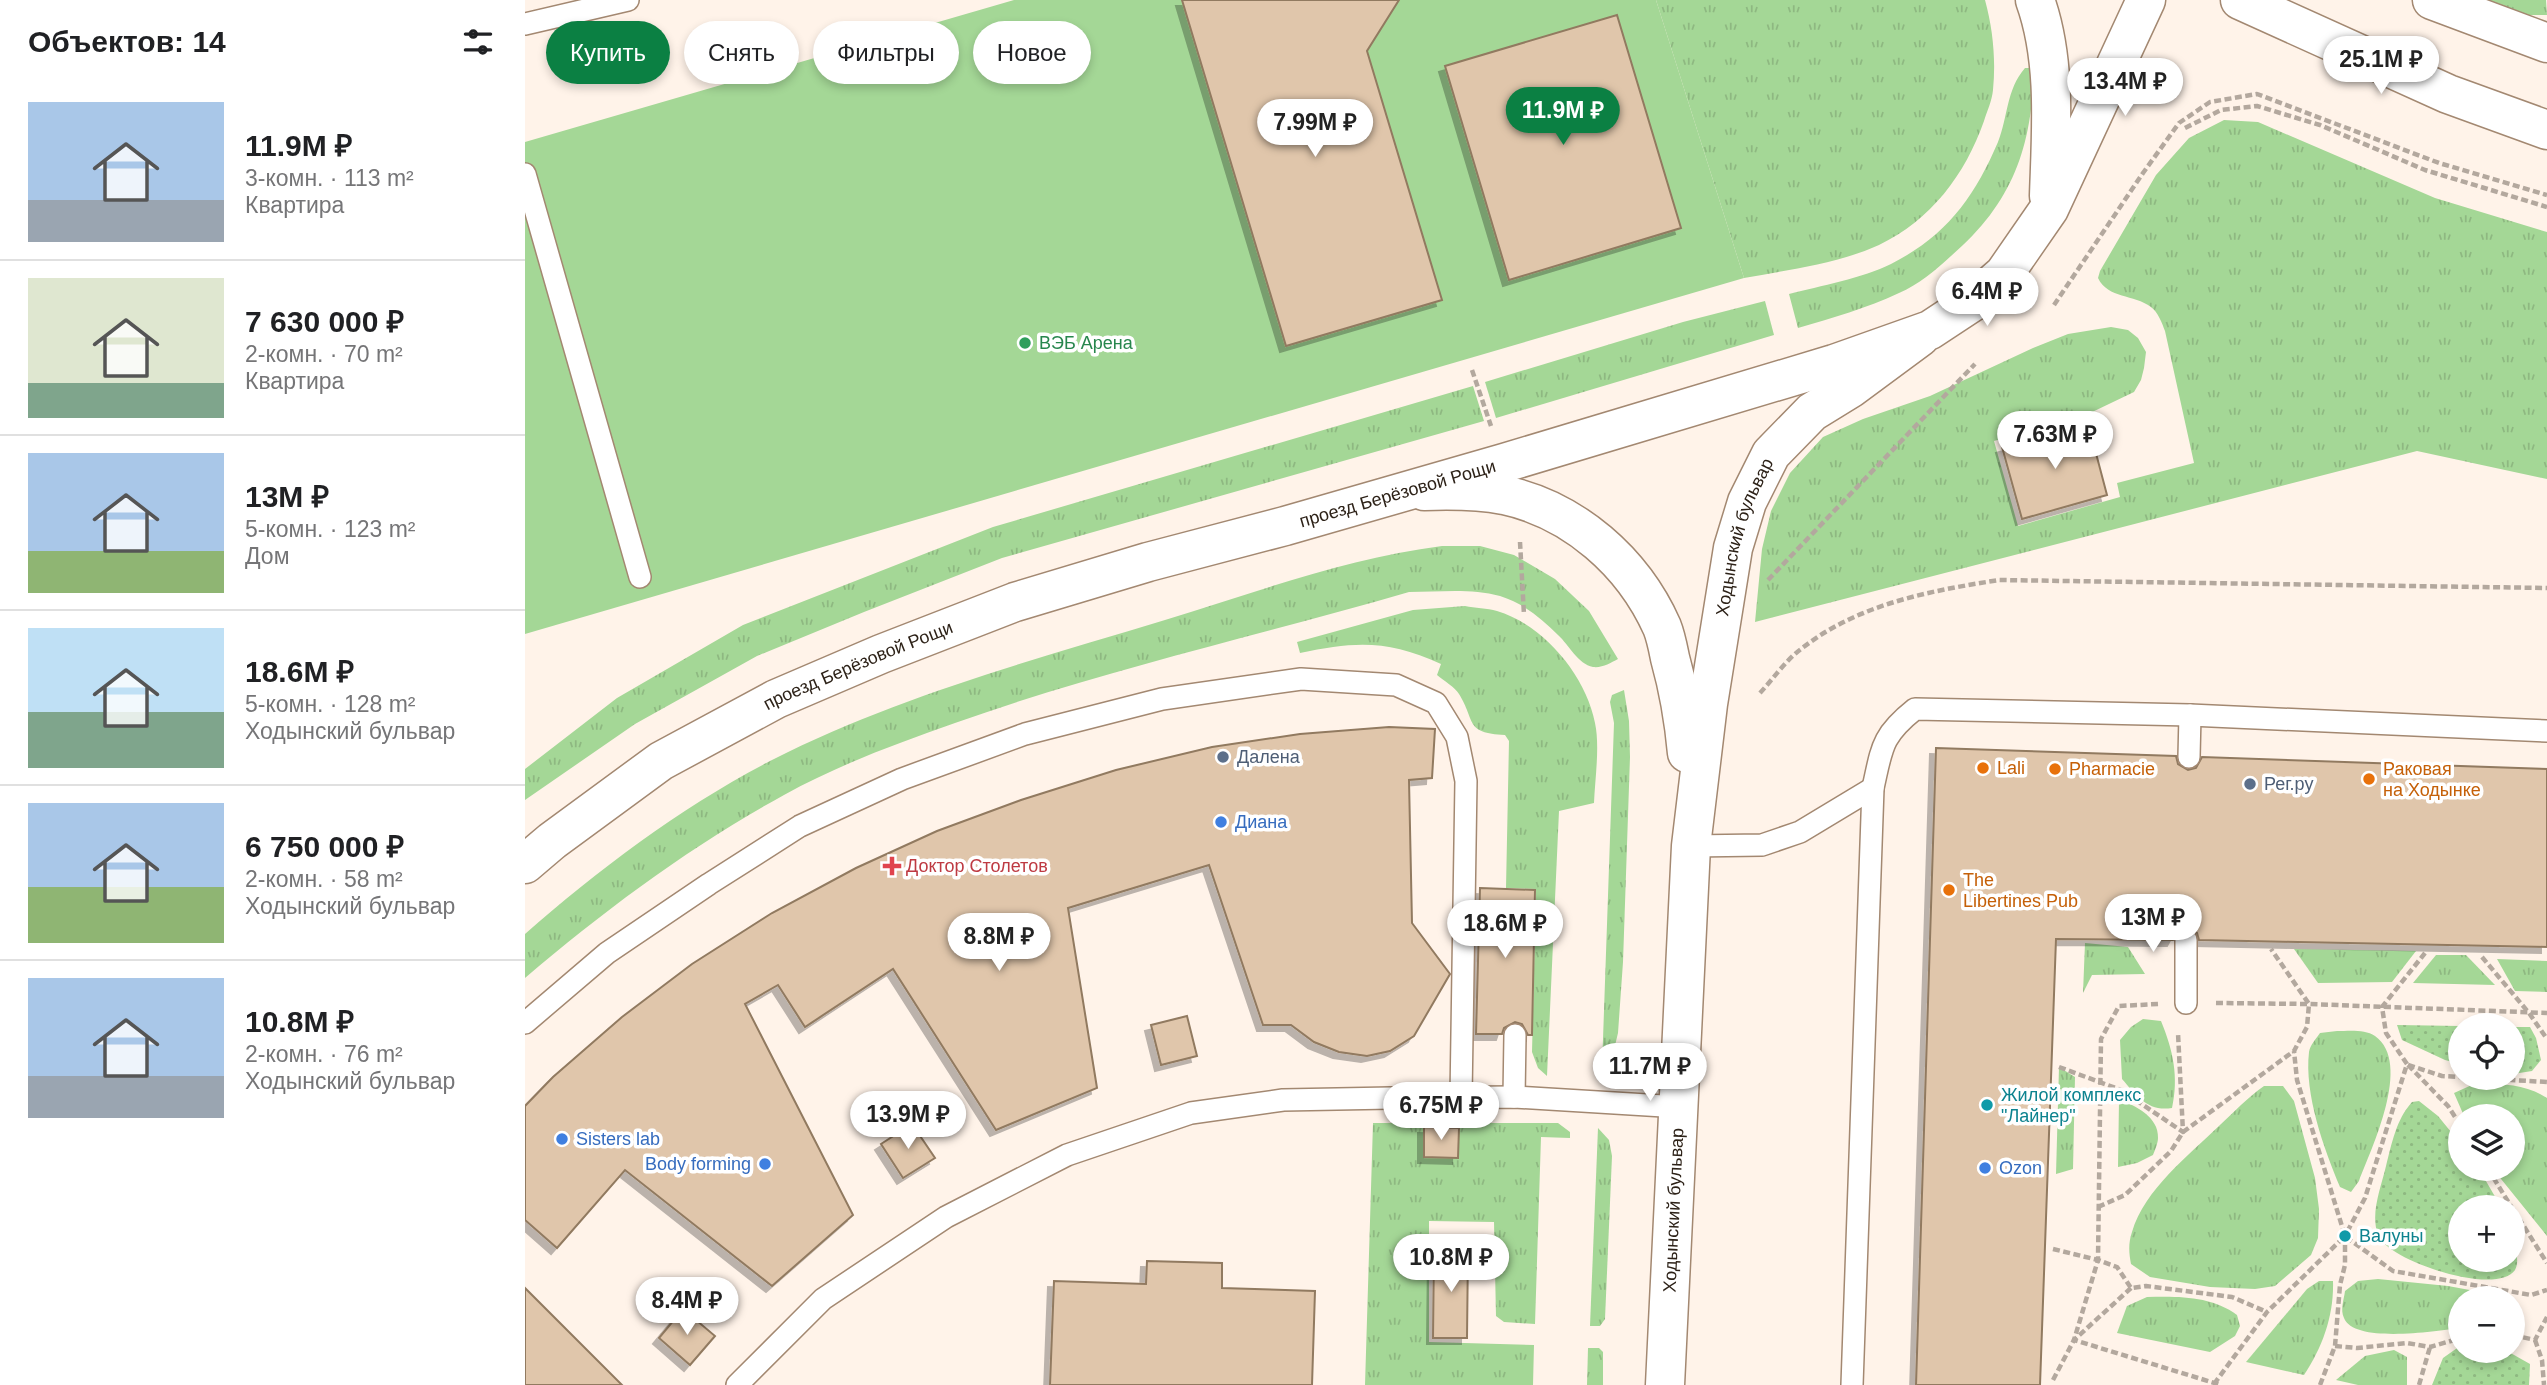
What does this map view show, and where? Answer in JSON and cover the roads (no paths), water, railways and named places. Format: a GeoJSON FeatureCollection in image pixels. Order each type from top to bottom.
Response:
{"type":"FeatureCollection","features":[{"type":"Feature","properties":{"kind":"street"},"geometry":{"type":"LineString","coordinates":[[2035,0],[2042,19],[2049,60],[2049,209]]}},
{"type":"Feature","properties":{"kind":"street","name":"проезд Берёзовой Рощи"},"geometry":{"type":"LineString","coordinates":[[525,864],[661,761],[776,699],[881,653],[1015,602],[1148,562],[1408,491],[1833,364],[1930,330],[1971,303],[2004,274],[2049,209],[2145,0]]}},
{"type":"Feature","properties":{"kind":"street"},"geometry":{"type":"LineString","coordinates":[[2240,0],[2448,94],[2547,130]]}},
{"type":"Feature","properties":{"kind":"street"},"geometry":{"type":"LineString","coordinates":[[2432,0],[2547,43]]}},
{"type":"Feature","properties":{"kind":"street","name":"Ходынский бульвар"},"geometry":{"type":"LineString","coordinates":[[1665,1385],[1692,835],[1720,624],[1734,548],[1747,502],[1771,454],[1812,412],[1851,388],[1930,330]]}},
{"type":"Feature","properties":{"kind":"street","name":"Ходынский бульвар"},"geometry":{"type":"LineString","coordinates":[[1408,491],[1459,490],[1504,495],[1548,510],[1594,537],[1632,575],[1663,628],[1682,702],[1692,835]]}},
{"type":"Feature","properties":{"kind":"lane"},"geometry":{"type":"LineString","coordinates":[[525,24],[628,0]]}},
{"type":"Feature","properties":{"kind":"lane"},"geometry":{"type":"LineString","coordinates":[[525,174],[640,577]]}},
{"type":"Feature","properties":{"kind":"lane"},"geometry":{"type":"LineString","coordinates":[[525,1023],[607,953],[709,884],[800,826],[902,779],[1025,734],[1162,699],[1301,679],[1396,685],[1436,703],[1457,737],[1466,780],[1461,1097]]}},
{"type":"Feature","properties":{"kind":"lane"},"geometry":{"type":"LineString","coordinates":[[1852,1385],[1873,788],[1882,748],[1894,726],[1915,709],[2190,715],[2547,731]]}},
{"type":"Feature","properties":{"kind":"lane"},"geometry":{"type":"LineString","coordinates":[[2189,757],[2190,715]]}},
{"type":"Feature","properties":{"kind":"lane"},"geometry":{"type":"LineString","coordinates":[[1692,835],[1762,845],[1800,832],[1873,788]]}},
{"type":"Feature","properties":{"kind":"lane"},"geometry":{"type":"LineString","coordinates":[[2186,940],[2186,1003]]}},
{"type":"Feature","properties":{"kind":"lane"},"geometry":{"type":"LineString","coordinates":[[1514,1097],[1515,1035]]}},
{"type":"Feature","properties":{"kind":"lane"},"geometry":{"type":"LineString","coordinates":[[737,1385],[823,1299],[946,1217],[1067,1155],[1191,1113],[1283,1100],[1461,1097],[1514,1097],[1680,1107]]}},
{"type":"Feature","properties":{"kind":"place","name":"ВЭБ Арена"},"geometry":{"type":"Point","coordinates":[1025,343]}},
{"type":"Feature","properties":{"kind":"place","name":"Далена"},"geometry":{"type":"Point","coordinates":[1223,757]}},
{"type":"Feature","properties":{"kind":"place","name":"Lali"},"geometry":{"type":"Point","coordinates":[1983,768]}},
{"type":"Feature","properties":{"kind":"place","name":"Pharmacie"},"geometry":{"type":"Point","coordinates":[2055,769]}},
{"type":"Feature","properties":{"kind":"place","name":"Раковая на Ходынке"},"geometry":{"type":"Point","coordinates":[2369,779]}},
{"type":"Feature","properties":{"kind":"place","name":"Рег.ру"},"geometry":{"type":"Point","coordinates":[2250,784]}},
{"type":"Feature","properties":{"kind":"place","name":"Диана"},"geometry":{"type":"Point","coordinates":[1221,822]}},
{"type":"Feature","properties":{"kind":"place","name":"Доктор Столетов"},"geometry":{"type":"Point","coordinates":[892,866]}},
{"type":"Feature","properties":{"kind":"place","name":"The Libertines Pub"},"geometry":{"type":"Point","coordinates":[1949,890]}},
{"type":"Feature","properties":{"kind":"place","name":"Жилой комплекс \"Лайнер\""},"geometry":{"type":"Point","coordinates":[1987,1105]}},
{"type":"Feature","properties":{"kind":"place","name":"Sisters lab"},"geometry":{"type":"Point","coordinates":[562,1139]}},
{"type":"Feature","properties":{"kind":"place","name":"Body forming"},"geometry":{"type":"Point","coordinates":[765,1164]}},
{"type":"Feature","properties":{"kind":"place","name":"Ozon"},"geometry":{"type":"Point","coordinates":[1985,1168]}},
{"type":"Feature","properties":{"kind":"place","name":"Валуны"},"geometry":{"type":"Point","coordinates":[2345,1236]}}]}
